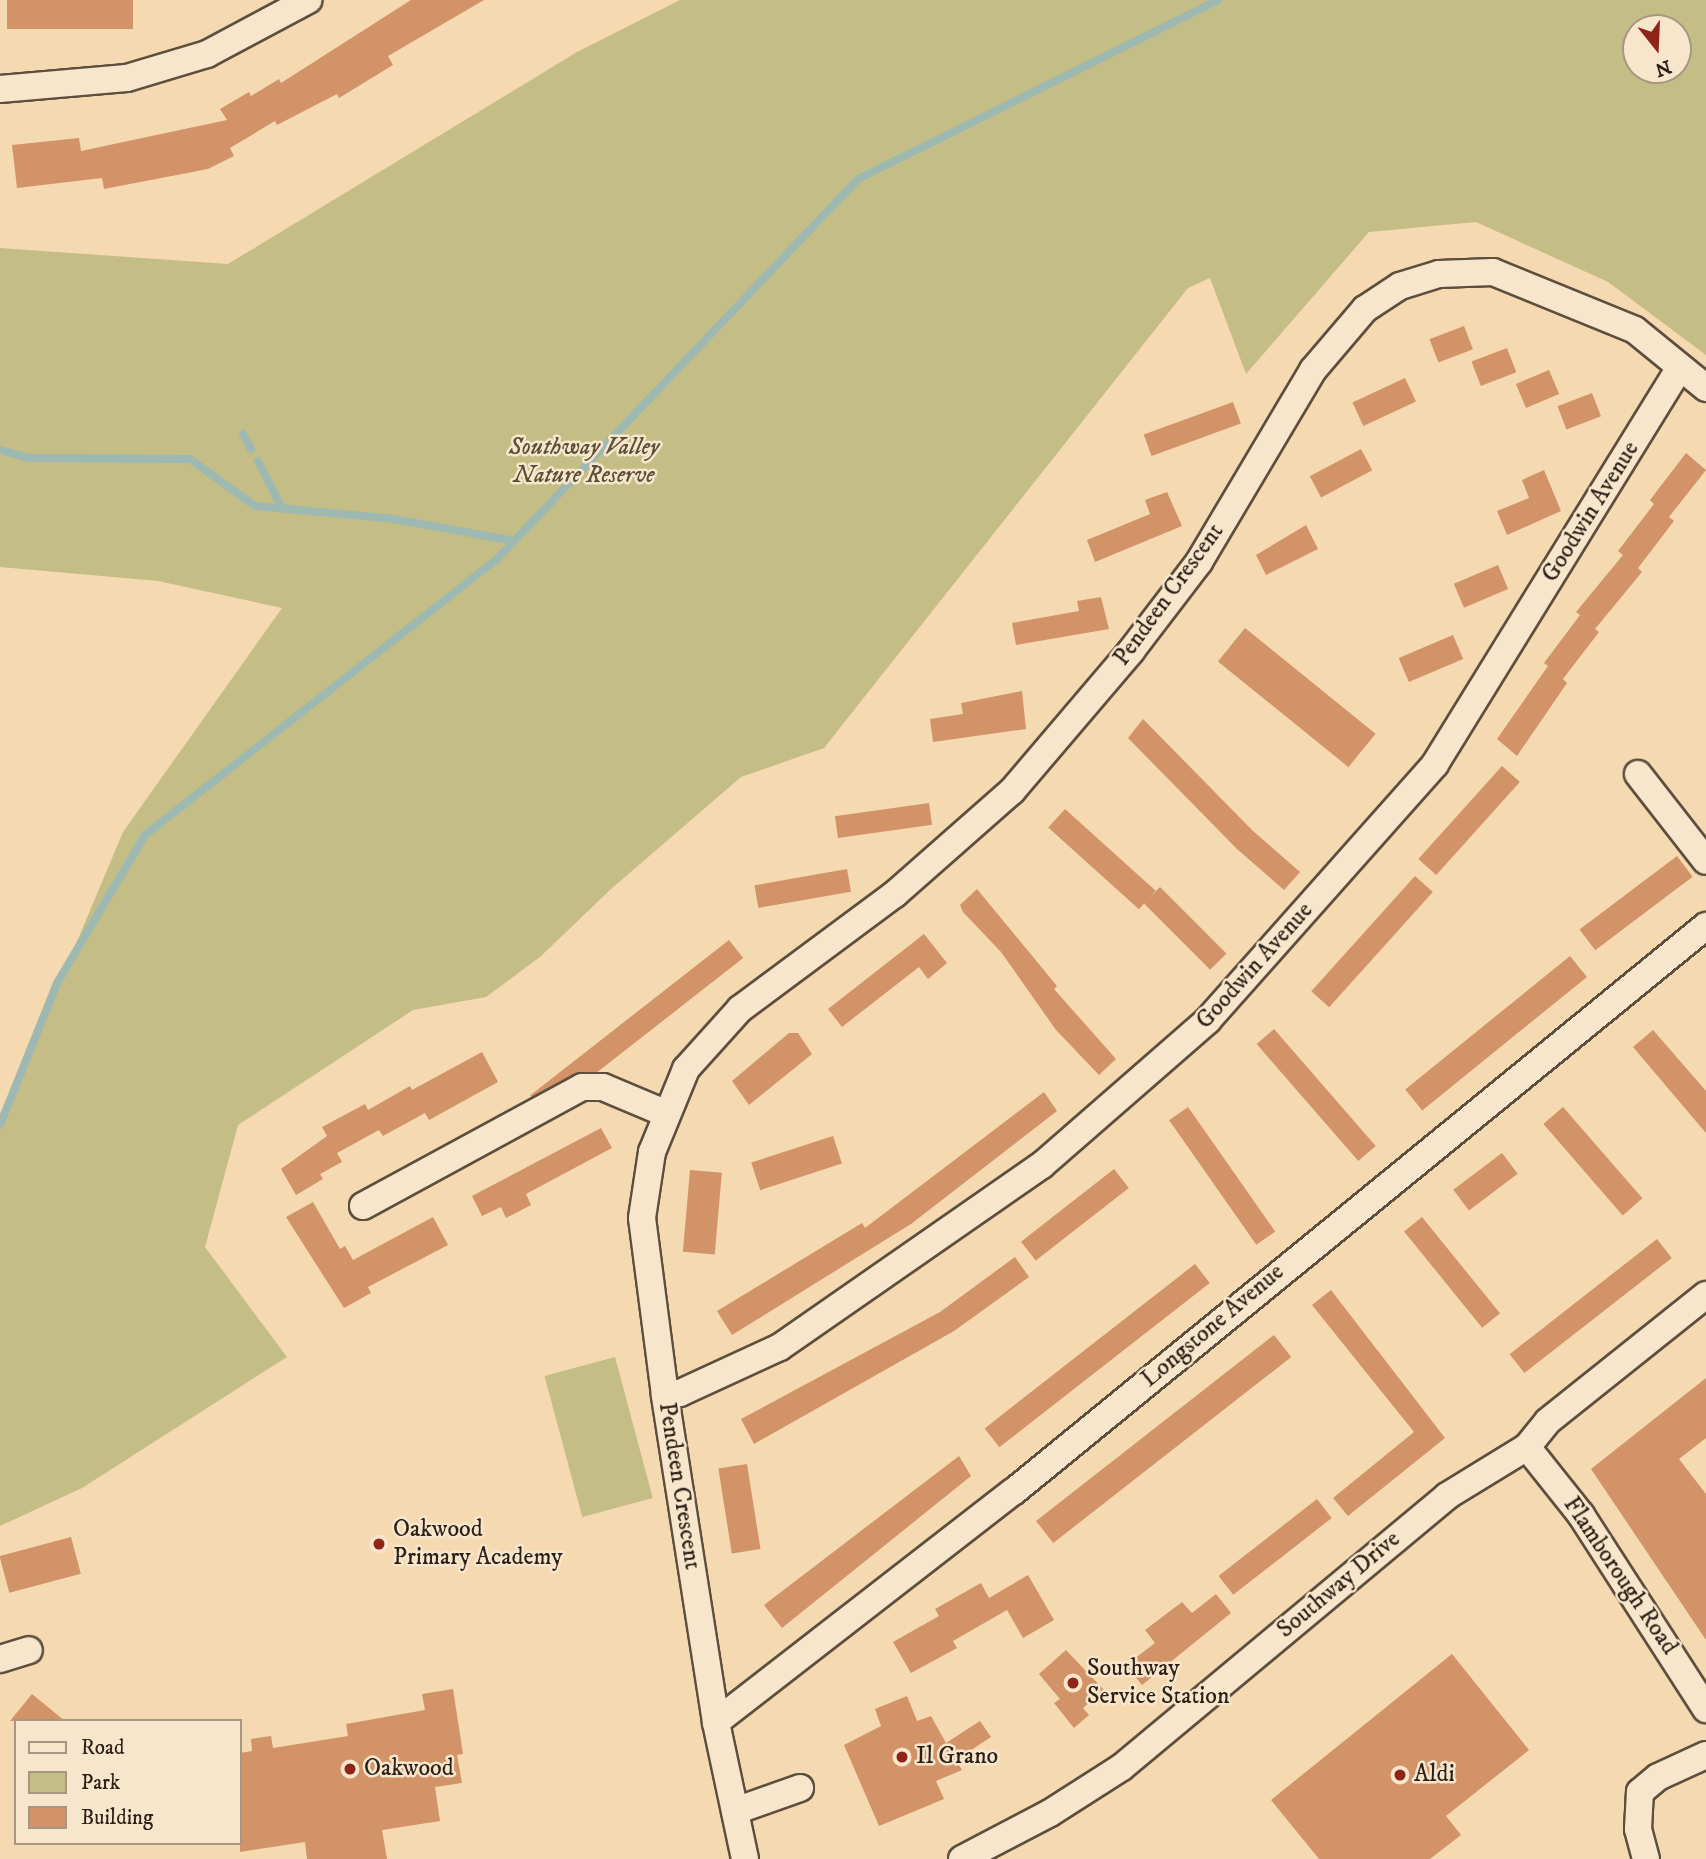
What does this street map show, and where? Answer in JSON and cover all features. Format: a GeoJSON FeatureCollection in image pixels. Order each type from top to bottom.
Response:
{"type":"FeatureCollection","features":[{"type":"Feature","properties":{"kind":"street"},"geometry":{"type":"LineString","coordinates":[[0,89],[127,78],[207,54],[308,0]]}},
{"type":"Feature","properties":{"kind":"street","name":"Pendeen Crescent"},"geometry":{"type":"LineString","coordinates":[[745,1859],[716,1723],[665,1395],[642,1218],[643,1188],[665,1113],[687,1069],[740,1009],[895,894],[1012,791],[1130,651],[1199,562],[1313,370],[1365,309],[1400,286],[1439,274],[1493,272],[1635,330],[1706,388]]}},
{"type":"Feature","properties":{"kind":"street","name":"Goodwin Avenue"},"geometry":{"type":"LineString","coordinates":[[665,1395],[680,1393],[780,1347],[1042,1166],[1208,1020],[1436,764],[1679,368]]}},
{"type":"Feature","properties":{"kind":"street"},"geometry":{"type":"LineString","coordinates":[[1638,774],[1706,861]]}},
{"type":"Feature","properties":{"kind":"street","name":"Longstone Avenue"},"geometry":{"type":"LineString","coordinates":[[716,1723],[1013,1492],[1706,926]]}},
{"type":"Feature","properties":{"kind":"street"},"geometry":{"type":"LineString","coordinates":[[363,1206],[582,1087],[603,1087],[665,1113]]}},
{"type":"Feature","properties":{"kind":"street","name":"Southway Drive"},"geometry":{"type":"LineString","coordinates":[[962,1859],[1050,1813],[1122,1767],[1447,1496],[1527,1447],[1548,1421],[1706,1295]]}},
{"type":"Feature","properties":{"kind":"street","name":"Flamborough Road"},"geometry":{"type":"LineString","coordinates":[[1527,1447],[1581,1515],[1706,1709]]}},
{"type":"Feature","properties":{"kind":"street"},"geometry":{"type":"LineString","coordinates":[[0,1659],[29,1650]]}},
{"type":"Feature","properties":{"kind":"street"},"geometry":{"type":"LineString","coordinates":[[1646,1859],[1639,1829],[1640,1792],[1658,1777],[1706,1755]]}},
{"type":"Feature","properties":{"kind":"street"},"geometry":{"type":"LineString","coordinates":[[735,1811],[800,1788]]}},
{"type":"Feature","properties":{"kind":"green space","name":"Southway Valley Nature Reserve"},"geometry":{"type":"Polygon","coordinates":[[[680,0],[1706,0],[1706,355],[1608,282],[1476,222],[1369,232],[1246,374],[1210,278],[1188,288],[824,748],[741,777],[611,889],[540,957],[486,997],[413,1010],[238,1125],[205,1247],[287,1357],[82,1488],[0,1526],[0,1125],[123,832],[282,608],[158,581],[0,567],[0,248],[228,264],[577,52],[680,0]]]}},
{"type":"Feature","properties":{"kind":"green space"},"geometry":{"type":"Polygon","coordinates":[[[615,1357],[653,1498],[582,1517],[544,1376],[615,1357]]]}},
{"type":"Feature","properties":{"kind":"building"},"geometry":{"type":"Polygon","coordinates":[[[7,0],[133,0],[133,29],[7,29],[7,0]]]}},
{"type":"Feature","properties":{"kind":"building"},"geometry":{"type":"Polygon","coordinates":[[[411,0],[484,0],[388,56],[393,65],[339,98],[337,94],[277,125],[275,121],[230,148],[234,156],[208,169],[104,189],[102,178],[17,188],[12,145],[79,138],[81,151],[227,120],[220,109],[249,92],[251,96],[279,79],[281,83],[411,0]]]}},
{"type":"Feature","properties":{"kind":"building"},"geometry":{"type":"Polygon","coordinates":[[[1464,326],[1473,349],[1438,363],[1429,339],[1464,326]]]}},
{"type":"Feature","properties":{"kind":"building"},"geometry":{"type":"Polygon","coordinates":[[[1507,348],[1516,372],[1481,386],[1472,362],[1507,348]]]}},
{"type":"Feature","properties":{"kind":"building"},"geometry":{"type":"Polygon","coordinates":[[[1549,370],[1559,394],[1526,408],[1516,384],[1549,370]]]}},
{"type":"Feature","properties":{"kind":"building"},"geometry":{"type":"Polygon","coordinates":[[[1405,378],[1416,402],[1363,426],[1352,403],[1405,378]]]}},
{"type":"Feature","properties":{"kind":"building"},"geometry":{"type":"Polygon","coordinates":[[[1592,393],[1601,416],[1566,430],[1557,406],[1592,393]]]}},
{"type":"Feature","properties":{"kind":"building"},"geometry":{"type":"Polygon","coordinates":[[[1233,402],[1241,424],[1152,456],[1144,434],[1233,402]]]}},
{"type":"Feature","properties":{"kind":"building"},"geometry":{"type":"Polygon","coordinates":[[[1361,449],[1372,470],[1321,497],[1310,476],[1361,449]]]}},
{"type":"Feature","properties":{"kind":"building"},"geometry":{"type":"Polygon","coordinates":[[[1686,453],[1706,470],[1669,517],[1674,521],[1638,568],[1642,572],[1595,629],[1599,632],[1563,679],[1567,683],[1517,756],[1497,739],[1548,666],[1544,663],[1580,615],[1576,612],[1623,555],[1618,551],[1654,504],[1650,500],[1686,453]]]}},
{"type":"Feature","properties":{"kind":"building"},"geometry":{"type":"Polygon","coordinates":[[[1544,470],[1561,511],[1507,535],[1497,511],[1529,498],[1522,480],[1544,470]]]}},
{"type":"Feature","properties":{"kind":"building"},"geometry":{"type":"Polygon","coordinates":[[[1167,492],[1182,526],[1095,562],[1087,540],[1150,514],[1145,500],[1167,492]]]}},
{"type":"Feature","properties":{"kind":"building"},"geometry":{"type":"Polygon","coordinates":[[[1306,525],[1318,549],[1266,575],[1256,555],[1306,525]]]}},
{"type":"Feature","properties":{"kind":"building"},"geometry":{"type":"Polygon","coordinates":[[[1498,565],[1508,589],[1464,608],[1454,584],[1498,565]]]}},
{"type":"Feature","properties":{"kind":"building"},"geometry":{"type":"Polygon","coordinates":[[[1101,597],[1109,629],[1016,645],[1012,623],[1079,611],[1077,601],[1101,597]]]}},
{"type":"Feature","properties":{"kind":"building"},"geometry":{"type":"Polygon","coordinates":[[[1245,628],[1376,734],[1348,767],[1218,661],[1245,628]]]}},
{"type":"Feature","properties":{"kind":"building"},"geometry":{"type":"Polygon","coordinates":[[[1453,635],[1463,659],[1409,682],[1399,658],[1453,635]]]}},
{"type":"Feature","properties":{"kind":"building"},"geometry":{"type":"Polygon","coordinates":[[[1022,691],[1026,729],[933,742],[930,719],[963,714],[961,703],[1022,691]]]}},
{"type":"Feature","properties":{"kind":"building"},"geometry":{"type":"Polygon","coordinates":[[[1143,719],[1253,831],[1300,872],[1284,890],[1237,849],[1128,738],[1143,719]]]}},
{"type":"Feature","properties":{"kind":"building"},"geometry":{"type":"Polygon","coordinates":[[[1502,766],[1520,782],[1436,875],[1418,859],[1502,766]]]}},
{"type":"Feature","properties":{"kind":"building"},"geometry":{"type":"Polygon","coordinates":[[[929,803],[932,825],[838,838],[835,816],[929,803]]]}},
{"type":"Feature","properties":{"kind":"building"},"geometry":{"type":"Polygon","coordinates":[[[1065,809],[1156,891],[1139,909],[1048,828],[1065,809]]]}},
{"type":"Feature","properties":{"kind":"building"},"geometry":{"type":"Polygon","coordinates":[[[1677,856],[1693,877],[1595,950],[1580,929],[1677,856]]]}},
{"type":"Feature","properties":{"kind":"building"},"geometry":{"type":"Polygon","coordinates":[[[847,869],[851,892],[758,908],[754,885],[847,869]]]}},
{"type":"Feature","properties":{"kind":"building"},"geometry":{"type":"Polygon","coordinates":[[[1415,876],[1433,892],[1329,1007],[1311,991],[1415,876]]]}},
{"type":"Feature","properties":{"kind":"building"},"geometry":{"type":"Polygon","coordinates":[[[1160,887],[1226,953],[1210,970],[1144,903],[1160,887]]]}},
{"type":"Feature","properties":{"kind":"building"},"geometry":{"type":"Polygon","coordinates":[[[977,889],[1057,986],[1054,989],[1116,1059],[1099,1075],[1056,1030],[1001,952],[963,912],[960,905],[977,889]]]}},
{"type":"Feature","properties":{"kind":"building"},"geometry":{"type":"Polygon","coordinates":[[[924,934],[947,963],[928,979],[919,967],[842,1027],[828,1009],[924,934]]]}},
{"type":"Feature","properties":{"kind":"building"},"geometry":{"type":"Polygon","coordinates":[[[729,940],[743,958],[545,1113],[530,1095],[729,940]]]}},
{"type":"Feature","properties":{"kind":"building"},"geometry":{"type":"Polygon","coordinates":[[[1570,956],[1587,977],[1422,1110],[1405,1089],[1570,956]]]}},
{"type":"Feature","properties":{"kind":"building"},"geometry":{"type":"Polygon","coordinates":[[[1274,1029],[1376,1146],[1358,1161],[1257,1044],[1274,1029]]]}},
{"type":"Feature","properties":{"kind":"building"},"geometry":{"type":"Polygon","coordinates":[[[1653,1030],[1706,1091],[1706,1133],[1633,1047],[1653,1030]]]}},
{"type":"Feature","properties":{"kind":"building"},"geometry":{"type":"Polygon","coordinates":[[[789,1033],[798,1033],[812,1054],[749,1105],[732,1081],[789,1033]]]}},
{"type":"Feature","properties":{"kind":"building"},"geometry":{"type":"Polygon","coordinates":[[[482,1052],[498,1082],[429,1120],[425,1113],[383,1136],[379,1130],[337,1153],[342,1162],[320,1174],[323,1179],[296,1195],[281,1169],[327,1136],[322,1127],[365,1104],[368,1110],[410,1086],[412,1090],[482,1052]]]}},
{"type":"Feature","properties":{"kind":"building"},"geometry":{"type":"Polygon","coordinates":[[[1044,1092],[1057,1111],[911,1224],[732,1335],[717,1311],[862,1223],[865,1228],[1044,1092]]]}},
{"type":"Feature","properties":{"kind":"building"},"geometry":{"type":"Polygon","coordinates":[[[1188,1107],[1275,1232],[1256,1245],[1169,1120],[1188,1107]]]}},
{"type":"Feature","properties":{"kind":"building"},"geometry":{"type":"Polygon","coordinates":[[[1563,1107],[1642,1198],[1623,1215],[1543,1124],[1563,1107]]]}},
{"type":"Feature","properties":{"kind":"building"},"geometry":{"type":"Polygon","coordinates":[[[601,1128],[612,1148],[526,1194],[531,1205],[506,1218],[501,1207],[482,1216],[472,1196],[601,1128]]]}},
{"type":"Feature","properties":{"kind":"building"},"geometry":{"type":"Polygon","coordinates":[[[833,1136],[842,1164],[760,1190],[751,1163],[833,1136]]]}},
{"type":"Feature","properties":{"kind":"building"},"geometry":{"type":"Polygon","coordinates":[[[1502,1153],[1518,1174],[1469,1210],[1453,1190],[1502,1153]]]}},
{"type":"Feature","properties":{"kind":"building"},"geometry":{"type":"Polygon","coordinates":[[[1114,1169],[1129,1188],[1036,1261],[1021,1242],[1114,1169]]]}},
{"type":"Feature","properties":{"kind":"building"},"geometry":{"type":"Polygon","coordinates":[[[690,1170],[722,1173],[715,1254],[683,1252],[690,1170]]]}},
{"type":"Feature","properties":{"kind":"building"},"geometry":{"type":"Polygon","coordinates":[[[313,1202],[340,1249],[345,1246],[353,1260],[433,1217],[448,1245],[368,1287],[371,1293],[344,1308],[286,1217],[313,1202]]]}},
{"type":"Feature","properties":{"kind":"building"},"geometry":{"type":"Polygon","coordinates":[[[1422,1217],[1500,1313],[1482,1328],[1404,1231],[1422,1217]]]}},
{"type":"Feature","properties":{"kind":"building"},"geometry":{"type":"Polygon","coordinates":[[[1657,1239],[1672,1258],[1524,1373],[1510,1354],[1657,1239]]]}},
{"type":"Feature","properties":{"kind":"building"},"geometry":{"type":"Polygon","coordinates":[[[1015,1257],[1029,1277],[954,1331],[754,1444],[741,1419],[940,1312],[1015,1257]]]}},
{"type":"Feature","properties":{"kind":"building"},"geometry":{"type":"Polygon","coordinates":[[[1195,1264],[1210,1283],[999,1447],[985,1428],[1195,1264]]]}},
{"type":"Feature","properties":{"kind":"building"},"geometry":{"type":"Polygon","coordinates":[[[1331,1290],[1445,1438],[1348,1516],[1333,1498],[1414,1432],[1312,1305],[1331,1290]]]}},
{"type":"Feature","properties":{"kind":"building"},"geometry":{"type":"Polygon","coordinates":[[[1274,1335],[1291,1357],[1053,1543],[1036,1521],[1274,1335]]]}},
{"type":"Feature","properties":{"kind":"building"},"geometry":{"type":"Polygon","coordinates":[[[1706,1378],[1706,1438],[1679,1459],[1706,1494],[1706,1640],[1591,1469],[1706,1378]]]}},
{"type":"Feature","properties":{"kind":"building"},"geometry":{"type":"Polygon","coordinates":[[[959,1456],[971,1476],[782,1628],[764,1605],[959,1456]]]}},
{"type":"Feature","properties":{"kind":"building"},"geometry":{"type":"Polygon","coordinates":[[[747,1464],[760,1549],[732,1553],[718,1469],[747,1464]]]}},
{"type":"Feature","properties":{"kind":"building"},"geometry":{"type":"Polygon","coordinates":[[[1317,1499],[1332,1518],[1233,1595],[1218,1576],[1317,1499]]]}},
{"type":"Feature","properties":{"kind":"building"},"geometry":{"type":"Polygon","coordinates":[[[71,1537],[81,1574],[9,1593],[0,1556],[71,1537]]]}},
{"type":"Feature","properties":{"kind":"building"},"geometry":{"type":"Polygon","coordinates":[[[1028,1575],[1054,1620],[1023,1638],[1007,1610],[953,1641],[957,1648],[911,1673],[893,1642],[939,1616],[935,1609],[981,1583],[989,1598],[1028,1575]]]}},
{"type":"Feature","properties":{"kind":"building"},"geometry":{"type":"Polygon","coordinates":[[[1216,1594],[1231,1613],[1142,1685],[1126,1665],[1155,1643],[1145,1630],[1182,1602],[1192,1613],[1216,1594]]]}},
{"type":"Feature","properties":{"kind":"building","name":"Southway Service Station"},"geometry":{"type":"Polygon","coordinates":[[[1066,1650],[1104,1690],[1083,1708],[1089,1715],[1074,1728],[1054,1703],[1060,1699],[1039,1674],[1066,1650]]]}},
{"type":"Feature","properties":{"kind":"building","name":"Aldi"},"geometry":{"type":"Polygon","coordinates":[[[1452,1654],[1529,1750],[1446,1816],[1461,1835],[1430,1859],[1319,1859],[1271,1800],[1452,1654]]]}},
{"type":"Feature","properties":{"kind":"building","name":"Oakwood"},"geometry":{"type":"Polygon","coordinates":[[[453,1689],[463,1754],[457,1755],[462,1783],[435,1787],[440,1821],[382,1830],[387,1859],[307,1859],[305,1842],[240,1852],[242,1753],[252,1751],[251,1739],[271,1736],[273,1748],[348,1736],[346,1724],[425,1710],[422,1694],[453,1689]]]}},
{"type":"Feature","properties":{"kind":"building"},"geometry":{"type":"Polygon","coordinates":[[[32,1694],[63,1719],[14,1719],[10,1721],[32,1694]]]}},
{"type":"Feature","properties":{"kind":"building","name":"Il Grano"},"geometry":{"type":"Polygon","coordinates":[[[907,1696],[917,1721],[931,1716],[946,1743],[980,1721],[991,1737],[956,1760],[962,1770],[936,1781],[944,1799],[879,1826],[844,1745],[881,1726],[875,1709],[907,1696]]]}},
{"type":"Feature","properties":{"kind":"waterway"},"geometry":{"type":"LineString","coordinates":[[0,1125],[57,983],[145,835],[496,560],[858,179],[1218,0]]}},
{"type":"Feature","properties":{"kind":"waterway"},"geometry":{"type":"LineString","coordinates":[[243,434],[251,449]]}},
{"type":"Feature","properties":{"kind":"waterway"},"geometry":{"type":"LineString","coordinates":[[0,450],[29,458],[190,459],[255,506],[388,518],[514,541]]}},
{"type":"Feature","properties":{"kind":"waterway"},"geometry":{"type":"LineString","coordinates":[[258,461],[282,508]]}},
{"type":"Feature","properties":{"kind":"place","name":"Oakwood Primary Academy"},"geometry":{"type":"Point","coordinates":[379,1544]}},
{"type":"Feature","properties":{"kind":"place","name":"Southway Service Station"},"geometry":{"type":"Point","coordinates":[1073,1683]}},
{"type":"Feature","properties":{"kind":"place","name":"Il Grano"},"geometry":{"type":"Point","coordinates":[902,1757]}},
{"type":"Feature","properties":{"kind":"place","name":"Oakwood"},"geometry":{"type":"Point","coordinates":[350,1769]}},
{"type":"Feature","properties":{"kind":"place","name":"Aldi"},"geometry":{"type":"Point","coordinates":[1400,1775]}}]}
